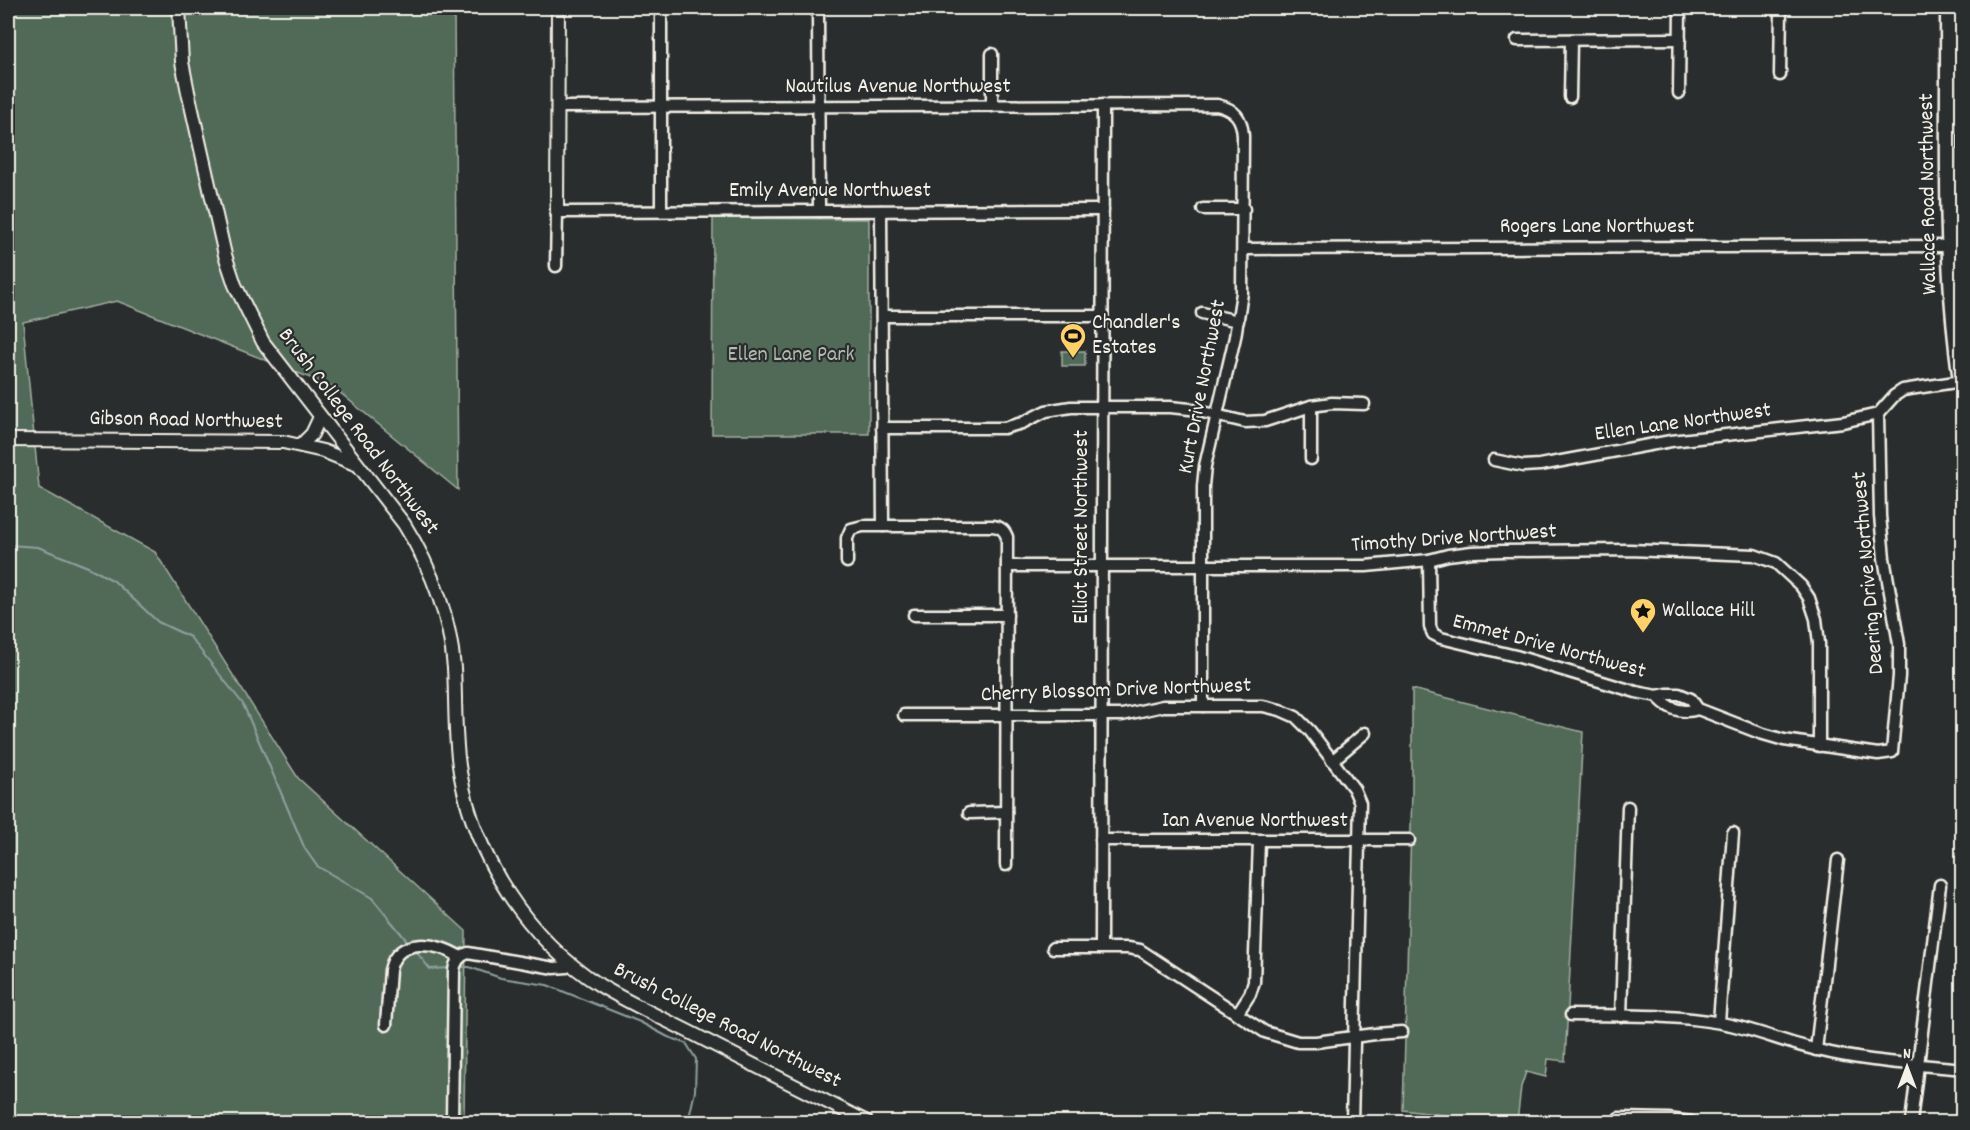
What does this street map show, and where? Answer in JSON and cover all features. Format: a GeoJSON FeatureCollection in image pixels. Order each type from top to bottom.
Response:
{"type":"FeatureCollection","features":[{"type":"Feature","properties":{"kind":"main road","name":"Wallace Road Northwest"},"geometry":{"type":"LineString","coordinates":[[1949,8],[1951,246],[1962,380]]}},
{"type":"Feature","properties":{"kind":"street","name":"Brush College Road Northwest"},"geometry":{"type":"LineString","coordinates":[[179,8],[182,63],[225,255],[234,285],[263,342],[404,524],[420,549],[442,604],[450,635],[454,669],[455,728],[460,773],[468,808],[485,851],[510,896],[534,927],[570,963],[612,992],[867,1122]]}},
{"type":"Feature","properties":{"kind":"street"},"geometry":{"type":"LineString","coordinates":[[556,266],[558,8]]}},
{"type":"Feature","properties":{"kind":"street"},"geometry":{"type":"LineString","coordinates":[[661,8],[662,212]]}},
{"type":"Feature","properties":{"kind":"street"},"geometry":{"type":"LineString","coordinates":[[818,8],[819,211]]}},
{"type":"Feature","properties":{"kind":"street"},"geometry":{"type":"LineString","coordinates":[[1679,93],[1680,8]]}},
{"type":"Feature","properties":{"kind":"street"},"geometry":{"type":"LineString","coordinates":[[1780,8],[1780,75]]}},
{"type":"Feature","properties":{"kind":"street"},"geometry":{"type":"LineString","coordinates":[[1517,40],[1680,39]]}},
{"type":"Feature","properties":{"kind":"street"},"geometry":{"type":"LineString","coordinates":[[1570,97],[1571,40]]}},
{"type":"Feature","properties":{"kind":"street"},"geometry":{"type":"LineString","coordinates":[[992,54],[992,106]]}},
{"type":"Feature","properties":{"kind":"street","name":"Elliot Street Northwest"},"geometry":{"type":"LineString","coordinates":[[1101,948],[1103,105]]}},
{"type":"Feature","properties":{"kind":"street","name":"Nautilus Avenue Northwest"},"geometry":{"type":"LineString","coordinates":[[557,107],[1217,105],[1227,107],[1236,114]]}},
{"type":"Feature","properties":{"kind":"street","name":"Kurt Drive Northwest"},"geometry":{"type":"LineString","coordinates":[[1203,706],[1202,566],[1205,466],[1238,321],[1242,293],[1243,136],[1242,123],[1236,114]]}},
{"type":"Feature","properties":{"kind":"street"},"geometry":{"type":"LineString","coordinates":[[1203,209],[1244,209]]}},
{"type":"Feature","properties":{"kind":"street","name":"Emily Avenue Northwest"},"geometry":{"type":"LineString","coordinates":[[557,212],[1103,210]]}},
{"type":"Feature","properties":{"kind":"street"},"geometry":{"type":"LineString","coordinates":[[881,211],[883,526]]}},
{"type":"Feature","properties":{"kind":"street","name":"Rogers Lane Northwest"},"geometry":{"type":"LineString","coordinates":[[1244,249],[1951,246]]}},
{"type":"Feature","properties":{"kind":"street"},"geometry":{"type":"LineString","coordinates":[[1202,313],[1238,321]]}},
{"type":"Feature","properties":{"kind":"street"},"geometry":{"type":"LineString","coordinates":[[882,316],[1102,316]]}},
{"type":"Feature","properties":{"kind":"street"},"geometry":{"type":"LineString","coordinates":[[1878,414],[1894,396],[1903,390],[1962,380]]}},
{"type":"Feature","properties":{"kind":"street"},"geometry":{"type":"LineString","coordinates":[[882,428],[1004,428],[1057,408],[1102,407],[1170,407],[1245,422],[1265,421],[1311,406],[1332,403],[1364,404]]}},
{"type":"Feature","properties":{"kind":"street"},"geometry":{"type":"LineString","coordinates":[[1311,406],[1311,459]]}},
{"type":"Feature","properties":{"kind":"street","name":"Ellen Lane Northwest"},"geometry":{"type":"LineString","coordinates":[[1494,460],[1523,466],[1540,465],[1671,441],[1843,422],[1878,414]]}},
{"type":"Feature","properties":{"kind":"street","name":"Deering Drive Northwest"},"geometry":{"type":"LineString","coordinates":[[1878,414],[1883,547],[1899,644],[1899,684],[1892,752]]}},
{"type":"Feature","properties":{"kind":"street"},"geometry":{"type":"LineString","coordinates":[[301,445],[312,434],[320,417]]}},
{"type":"Feature","properties":{"kind":"street","name":"Gibson Road Northwest"},"geometry":{"type":"LineString","coordinates":[[8,440],[254,441],[301,445],[359,466]]}},
{"type":"Feature","properties":{"kind":"street"},"geometry":{"type":"LineString","coordinates":[[847,562],[847,538],[851,529],[863,526],[991,526],[1002,528],[1007,537],[1006,865]]}},
{"type":"Feature","properties":{"kind":"street","name":"Timothy Drive Northwest"},"geometry":{"type":"LineString","coordinates":[[1007,566],[1366,566],[1429,560],[1472,552],[1630,550],[1754,555],[1776,563],[1802,586],[1809,598],[1816,619],[1819,643],[1819,746]]}},
{"type":"Feature","properties":{"kind":"street","name":"Emmet Drive Northwest"},"geometry":{"type":"LineString","coordinates":[[1429,560],[1430,627],[1433,634],[1464,645],[1516,657],[1625,689],[1657,696],[1679,694],[1691,699],[1698,709]]}},
{"type":"Feature","properties":{"kind":"street"},"geometry":{"type":"LineString","coordinates":[[914,615],[1007,615]]}},
{"type":"Feature","properties":{"kind":"street","name":"Emmet Drive Northwest"},"geometry":{"type":"LineString","coordinates":[[1657,696],[1672,709],[1681,711],[1698,709],[1784,740],[1878,754],[1892,752]]}},
{"type":"Feature","properties":{"kind":"street","name":"Cherry Blossom Drive Northwest"},"geometry":{"type":"LineString","coordinates":[[904,715],[1122,715],[1163,706],[1263,706],[1296,717],[1354,789],[1360,803],[1352,1122]]}},
{"type":"Feature","properties":{"kind":"street"},"geometry":{"type":"LineString","coordinates":[[1332,761],[1365,733]]}},
{"type":"Feature","properties":{"kind":"street"},"geometry":{"type":"LineString","coordinates":[[1621,1016],[1628,807]]}},
{"type":"Feature","properties":{"kind":"street"},"geometry":{"type":"LineString","coordinates":[[969,813],[1006,812]]}},
{"type":"Feature","properties":{"kind":"street"},"geometry":{"type":"LineString","coordinates":[[1719,1022],[1733,833]]}},
{"type":"Feature","properties":{"kind":"street","name":"Ian Avenue Northwest"},"geometry":{"type":"LineString","coordinates":[[1101,840],[1409,840]]}},
{"type":"Feature","properties":{"kind":"street"},"geometry":{"type":"LineString","coordinates":[[1237,1014],[1250,994],[1254,982],[1259,841]]}},
{"type":"Feature","properties":{"kind":"street"},"geometry":{"type":"LineString","coordinates":[[1816,1050],[1838,860]]}},
{"type":"Feature","properties":{"kind":"street"},"geometry":{"type":"LineString","coordinates":[[1911,1122],[1940,885]]}},
{"type":"Feature","properties":{"kind":"street"},"geometry":{"type":"LineString","coordinates":[[386,1025],[390,970],[399,952],[412,946],[432,945],[451,951],[460,957]]}},
{"type":"Feature","properties":{"kind":"street"},"geometry":{"type":"LineString","coordinates":[[1053,948],[1140,950],[1265,1032],[1298,1042],[1402,1032]]}},
{"type":"Feature","properties":{"kind":"street"},"geometry":{"type":"LineString","coordinates":[[452,1122],[456,961],[468,953],[554,968],[567,967],[570,963]]}},
{"type":"Feature","properties":{"kind":"street"},"geometry":{"type":"LineString","coordinates":[[1571,1015],[1719,1022],[1844,1056],[1962,1069]]}},
{"type":"Feature","properties":{"kind":"street"},"geometry":{"type":"LineString","coordinates":[[1619,1118],[1684,1122]]}},
{"type":"Feature","properties":{"kind":"green space"},"geometry":{"type":"Polygon","coordinates":[[[8,8],[454,8],[458,490],[333,387],[117,301],[23,322],[39,488],[155,552],[298,778],[466,931],[464,1122],[8,1122],[8,8]]]}},
{"type":"Feature","properties":{"kind":"green space","name":"Ellen Lane Park"},"geometry":{"type":"Polygon","coordinates":[[[713,218],[869,219],[869,434],[712,434],[713,218]]]}},
{"type":"Feature","properties":{"kind":"green space","name":"Chandler's Estates"},"geometry":{"type":"Polygon","coordinates":[[[1062,351],[1085,351],[1085,366],[1062,366],[1062,351]]]}},
{"type":"Feature","properties":{"kind":"green space"},"geometry":{"type":"Polygon","coordinates":[[[1412,689],[1583,732],[1565,1061],[1548,1059],[1546,1077],[1526,1072],[1521,1087],[1517,1122],[1496,1122],[1403,1110],[1412,791],[1412,689]]]}},
{"type":"Feature","properties":{"kind":"waterway"},"geometry":{"type":"LineString","coordinates":[[8,545],[38,547],[88,567],[114,581],[158,622],[190,637],[243,704],[305,849],[317,866],[372,898],[408,942]]}},
{"type":"Feature","properties":{"kind":"waterway"},"geometry":{"type":"LineString","coordinates":[[414,949],[430,969],[450,968]]}},
{"type":"Feature","properties":{"kind":"waterway"},"geometry":{"type":"LineString","coordinates":[[458,967],[469,967],[501,978],[547,985],[686,1043],[696,1059],[695,1091],[688,1122]]}},
{"type":"Feature","properties":{"kind":"place","name":"Chandler's Estates"},"geometry":{"type":"Point","coordinates":[1073,359]}},
{"type":"Feature","properties":{"kind":"place","name":"Wallace Hill"},"geometry":{"type":"Point","coordinates":[1643,634]}}]}
